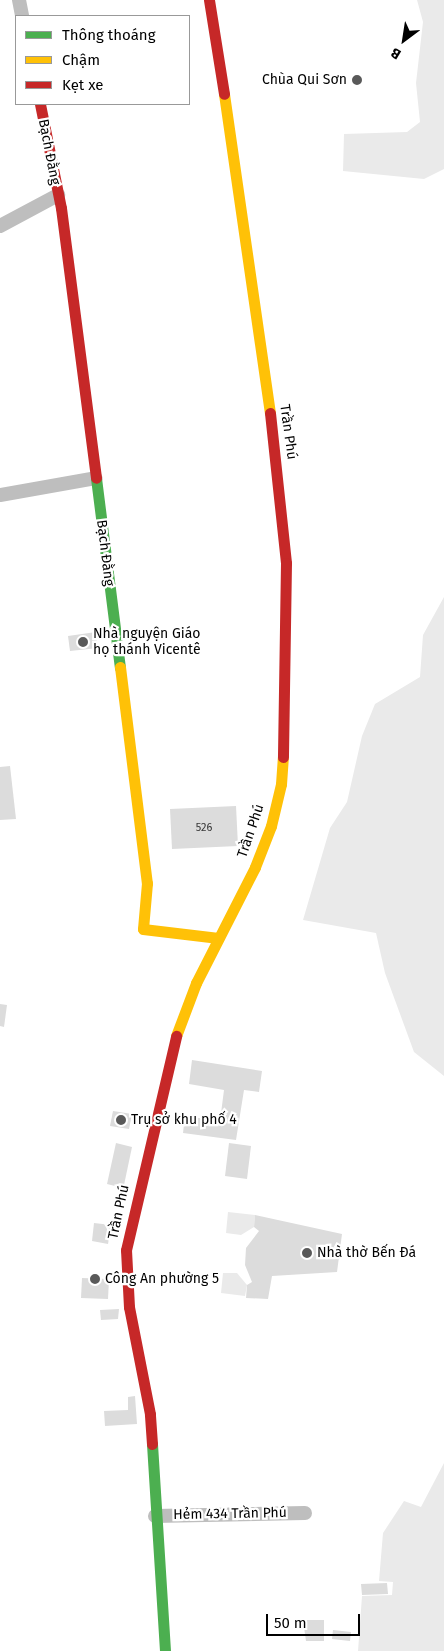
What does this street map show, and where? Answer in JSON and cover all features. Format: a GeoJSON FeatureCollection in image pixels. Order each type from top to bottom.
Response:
{"type":"FeatureCollection","features":[{"type":"Feature","properties":{"kind":"main road","name":"Trần Phú"},"geometry":{"type":"LineString","coordinates":[[165,1651],[150,1414],[129,1307],[126,1250],[174,1040],[185,1007],[255,867],[271,826],[281,784],[286,563],[281,497],[244,220],[209,0]]}},
{"type":"Feature","properties":{"kind":"main road","name":"Bạch Đằng"},"geometry":{"type":"LineString","coordinates":[[40,105],[58,195],[96,478],[146,882],[143,929],[218,938]]}},
{"type":"Feature","properties":{"kind":"street"},"geometry":{"type":"LineString","coordinates":[[19,0],[22,15]]}},
{"type":"Feature","properties":{"kind":"street"},"geometry":{"type":"LineString","coordinates":[[0,226],[58,195]]}},
{"type":"Feature","properties":{"kind":"street"},"geometry":{"type":"LineString","coordinates":[[0,495],[96,478]]}},
{"type":"Feature","properties":{"kind":"street","name":"Hẻm 434 Trần Phú"},"geometry":{"type":"LineString","coordinates":[[155,1516],[305,1512]]}},
{"type":"Feature","properties":{"kind":"shaded area"},"geometry":{"type":"Polygon","coordinates":[[[417,0],[444,0],[444,169],[424,179],[343,171],[344,134],[407,132],[420,122],[416,83],[423,22],[417,0]]]}},
{"type":"Feature","properties":{"kind":"shaded area"},"geometry":{"type":"Polygon","coordinates":[[[444,597],[444,1076],[414,1052],[385,973],[376,933],[303,920],[330,828],[347,802],[362,736],[375,704],[420,677],[423,635],[444,597]]]}},
{"type":"Feature","properties":{"kind":"shaded area"},"geometry":{"type":"Polygon","coordinates":[[[228,1212],[255,1215],[254,1227],[241,1235],[226,1233],[228,1212]]]}},
{"type":"Feature","properties":{"kind":"shaded area"},"geometry":{"type":"Polygon","coordinates":[[[223,1273],[237,1273],[247,1285],[245,1296],[221,1293],[223,1273]]]}},
{"type":"Feature","properties":{"kind":"shaded area"},"geometry":{"type":"Polygon","coordinates":[[[444,1463],[444,1651],[358,1651],[362,1596],[392,1595],[393,1582],[379,1581],[383,1533],[404,1501],[421,1507],[444,1463]]]}},
{"type":"Feature","properties":{"kind":"building","name":"Nhà nguyện Giáo họ thánh Vicentê"},"geometry":{"type":"Polygon","coordinates":[[[96,632],[98,648],[70,651],[68,636],[96,632]]]}},
{"type":"Feature","properties":{"kind":"building"},"geometry":{"type":"Polygon","coordinates":[[[10,766],[16,819],[0,820],[0,767],[10,766]]]}},
{"type":"Feature","properties":{"kind":"building"},"geometry":{"type":"Polygon","coordinates":[[[236,806],[238,846],[172,849],[170,809],[236,806]]]}},
{"type":"Feature","properties":{"kind":"building"},"geometry":{"type":"Polygon","coordinates":[[[0,1004],[7,1005],[4,1027],[0,1026],[0,1004]]]}},
{"type":"Feature","properties":{"kind":"building"},"geometry":{"type":"Polygon","coordinates":[[[192,1060],[262,1071],[259,1092],[244,1090],[236,1140],[183,1133],[185,1116],[220,1121],[224,1090],[189,1084],[192,1060]]]}},
{"type":"Feature","properties":{"kind":"building","name":"Trụ sở khu phố 4"},"geometry":{"type":"Polygon","coordinates":[[[113,1111],[132,1114],[129,1129],[110,1126],[113,1111]]]}},
{"type":"Feature","properties":{"kind":"building"},"geometry":{"type":"Polygon","coordinates":[[[116,1143],[132,1147],[124,1185],[119,1187],[107,1184],[116,1143]]]}},
{"type":"Feature","properties":{"kind":"building"},"geometry":{"type":"Polygon","coordinates":[[[229,1143],[251,1146],[247,1179],[225,1176],[229,1143]]]}},
{"type":"Feature","properties":{"kind":"building","name":"Nhà thờ Bến Đá"},"geometry":{"type":"Polygon","coordinates":[[[255,1215],[342,1234],[337,1272],[272,1276],[268,1299],[246,1298],[247,1285],[252,1282],[245,1265],[246,1248],[259,1231],[254,1227],[255,1215]]]}},
{"type":"Feature","properties":{"kind":"building"},"geometry":{"type":"Polygon","coordinates":[[[94,1223],[111,1225],[108,1244],[92,1241],[94,1223]]]}},
{"type":"Feature","properties":{"kind":"building"},"geometry":{"type":"Polygon","coordinates":[[[82,1278],[109,1279],[108,1299],[81,1298],[82,1278]]]}},
{"type":"Feature","properties":{"kind":"building"},"geometry":{"type":"Polygon","coordinates":[[[119,1309],[118,1319],[101,1320],[100,1310],[119,1309]]]}},
{"type":"Feature","properties":{"kind":"building"},"geometry":{"type":"Polygon","coordinates":[[[135,1396],[137,1424],[105,1426],[104,1411],[128,1410],[128,1397],[135,1396]]]}},
{"type":"Feature","properties":{"kind":"building"},"geometry":{"type":"Polygon","coordinates":[[[387,1583],[388,1594],[362,1595],[361,1584],[387,1583]]]}},
{"type":"Feature","properties":{"kind":"building"},"geometry":{"type":"Polygon","coordinates":[[[303,1620],[324,1620],[324,1641],[306,1641],[303,1620]]]}},
{"type":"Feature","properties":{"kind":"building"},"geometry":{"type":"Polygon","coordinates":[[[333,1630],[351,1632],[350,1641],[332,1639],[333,1630]]]}},
{"type":"Feature","properties":{"kind":"traffic: fast"},"geometry":{"type":"LineString","coordinates":[[96,478],[120,667]]}},
{"type":"Feature","properties":{"kind":"traffic: fast"},"geometry":{"type":"LineString","coordinates":[[152,1444],[165,1651]]}},
{"type":"Feature","properties":{"kind":"traffic: slow"},"geometry":{"type":"LineString","coordinates":[[224,94],[270,413]]}},
{"type":"Feature","properties":{"kind":"traffic: slow"},"geometry":{"type":"LineString","coordinates":[[120,667],[147,883],[143,929],[218,938]]}},
{"type":"Feature","properties":{"kind":"traffic: slow"},"geometry":{"type":"LineString","coordinates":[[176,1036],[196,983],[255,867],[271,826],[281,784],[283,757]]}},
{"type":"Feature","properties":{"kind":"traffic: jam"},"geometry":{"type":"LineString","coordinates":[[209,0],[224,94]]}},
{"type":"Feature","properties":{"kind":"traffic: jam"},"geometry":{"type":"LineString","coordinates":[[40,105],[61,208],[96,478]]}},
{"type":"Feature","properties":{"kind":"traffic: jam"},"geometry":{"type":"LineString","coordinates":[[270,413],[286,563],[283,757]]}},
{"type":"Feature","properties":{"kind":"traffic: jam"},"geometry":{"type":"LineString","coordinates":[[152,1444],[150,1414],[129,1307],[126,1250],[176,1036]]}},
{"type":"Feature","properties":{"kind":"place","name":"Chùa Qui Sơn"},"geometry":{"type":"Point","coordinates":[357,80]}},
{"type":"Feature","properties":{"kind":"place","name":"Nhà nguyện Giáo họ thánh Vicentê"},"geometry":{"type":"Point","coordinates":[83,642]}},
{"type":"Feature","properties":{"kind":"place","name":"Trụ sở khu phố 4"},"geometry":{"type":"Point","coordinates":[121,1120]}},
{"type":"Feature","properties":{"kind":"place","name":"Nhà thờ Bến Đá"},"geometry":{"type":"Point","coordinates":[307,1253]}},
{"type":"Feature","properties":{"kind":"place","name":"Công An phường 5"},"geometry":{"type":"Point","coordinates":[95,1279]}}]}
